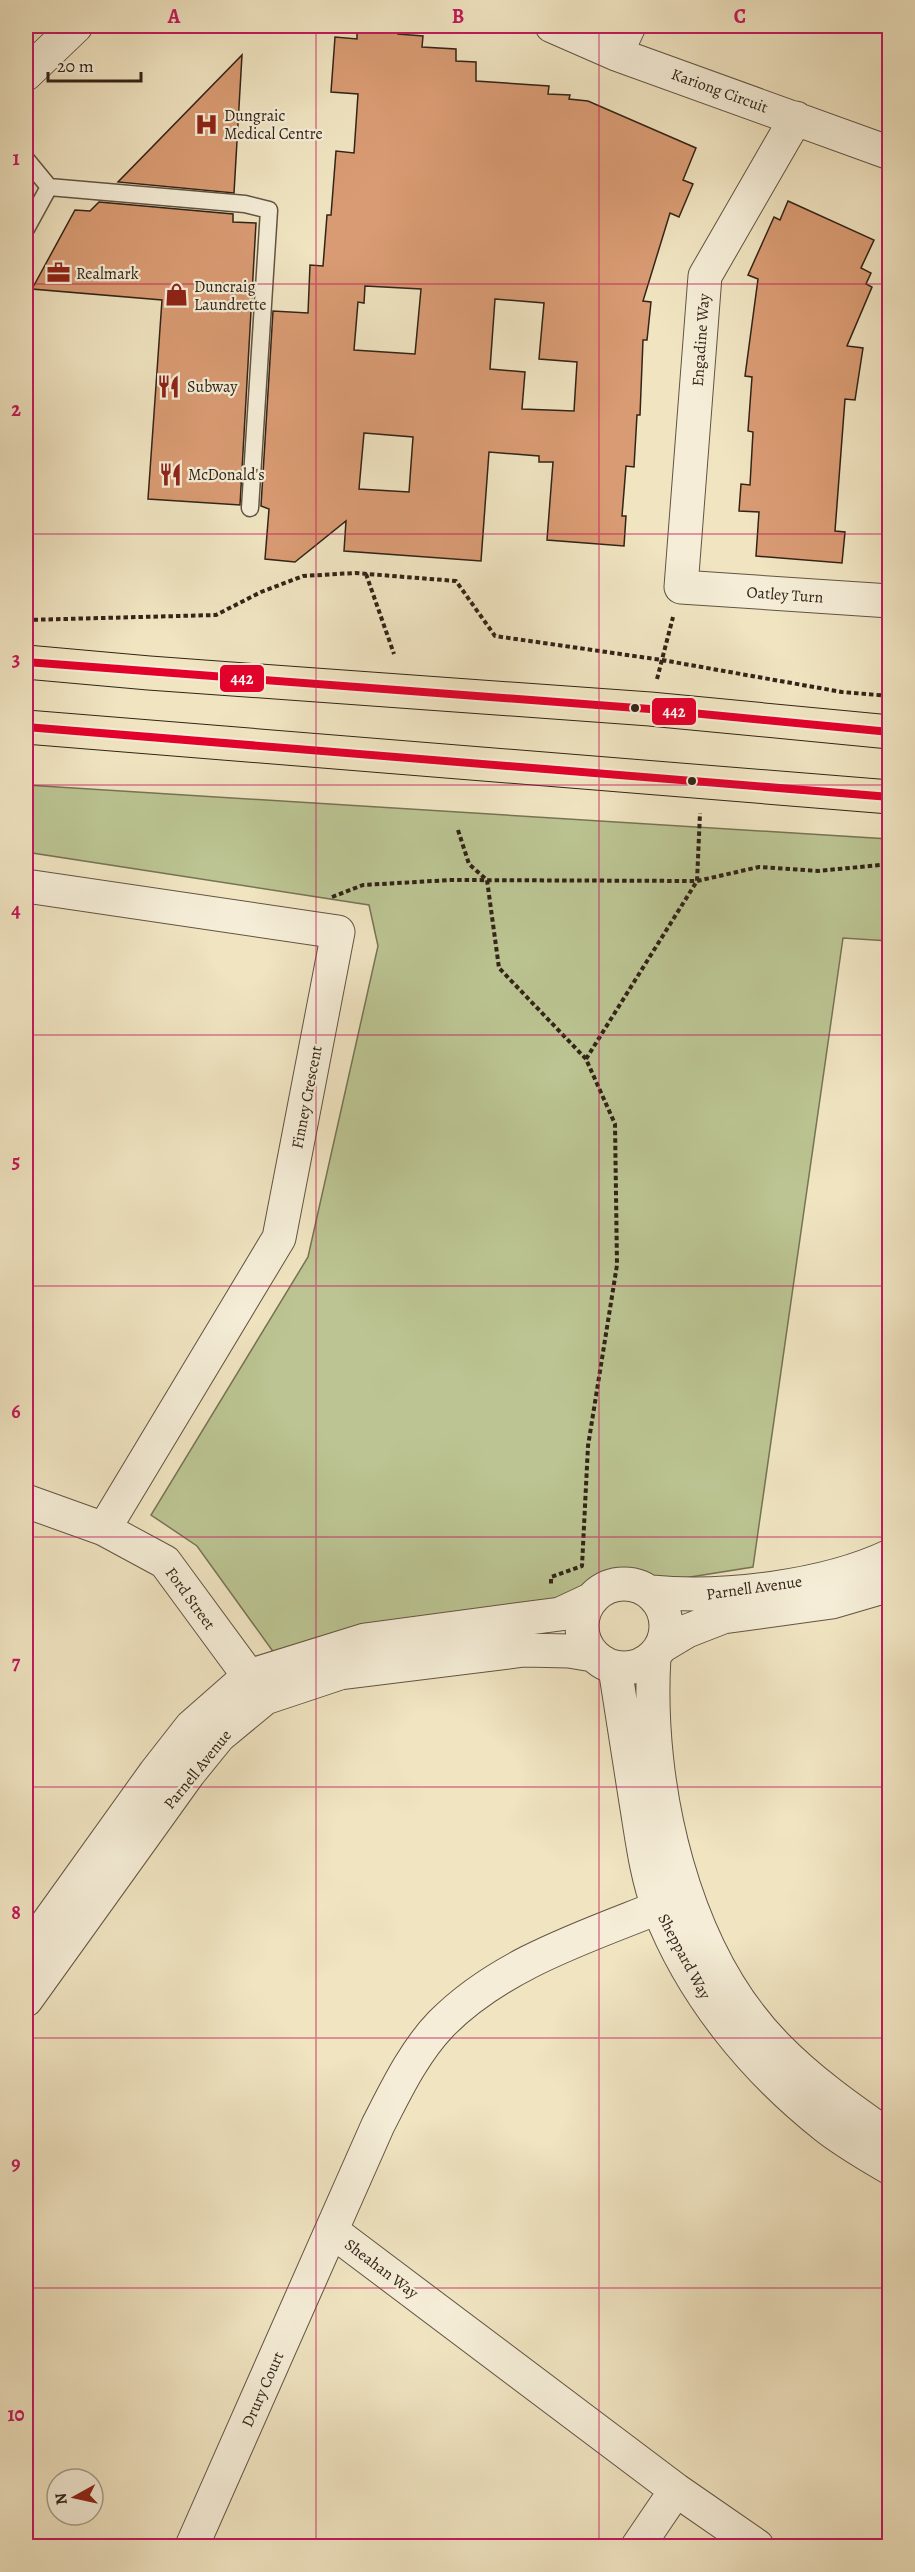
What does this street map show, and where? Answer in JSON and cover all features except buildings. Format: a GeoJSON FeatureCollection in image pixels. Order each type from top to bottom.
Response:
{"type":"FeatureCollection","features":[{"type":"Feature","properties":{"kind":"highway"},"geometry":{"type":"LineString","coordinates":[[26,662],[650,709],[890,732]]}},
{"type":"Feature","properties":{"kind":"highway"},"geometry":{"type":"LineString","coordinates":[[26,727],[890,797]]}},
{"type":"Feature","properties":{"kind":"street"},"geometry":{"type":"LineString","coordinates":[[26,74],[76,26]]}},
{"type":"Feature","properties":{"kind":"street","name":"Kariong Circuit"},"geometry":{"type":"LineString","coordinates":[[552,26],[623,40],[796,118],[890,153]]}},
{"type":"Feature","properties":{"kind":"street","name":"Engadine Way"},"geometry":{"type":"LineString","coordinates":[[681,587],[705,276],[796,118]]}},
{"type":"Feature","properties":{"kind":"street","name":"Oatley Turn"},"geometry":{"type":"LineString","coordinates":[[681,587],[890,602]]}},
{"type":"Feature","properties":{"kind":"street","name":"Finney Crescent"},"geometry":{"type":"LineString","coordinates":[[26,886],[338,932],[279,1238],[104,1529]]}},
{"type":"Feature","properties":{"kind":"street","name":"Ford Street"},"geometry":{"type":"LineString","coordinates":[[26,1501],[104,1529],[165,1562],[257,1687]]}},
{"type":"Feature","properties":{"kind":"street","name":"Parnell Avenue"},"geometry":{"type":"LineString","coordinates":[[26,1953],[155,1773],[191,1727],[257,1687],[365,1640],[554,1615],[590,1600],[601,1590],[626,1583],[651,1592],[687,1596],[786,1586],[890,1556]]}},
{"type":"Feature","properties":{"kind":"street","name":"Parnell Avenue"},"geometry":{"type":"LineString","coordinates":[[26,2000],[189,1773],[257,1687],[340,1673],[524,1650],[568,1651],[629,1669],[642,1665],[687,1631],[723,1617],[832,1602],[890,1585]]}},
{"type":"Feature","properties":{"kind":"street"},"geometry":{"type":"LineString","coordinates":[[651,1592],[661,1603],[666,1617],[667,1631],[658,1651]]}},
{"type":"Feature","properties":{"kind":"street"},"geometry":{"type":"LineString","coordinates":[[590,1600],[582,1622],[585,1640],[604,1661]]}},
{"type":"Feature","properties":{"kind":"street","name":"Sheppard Way"},"geometry":{"type":"LineString","coordinates":[[658,1651],[652,1696],[672,1902],[704,1996],[736,2040],[826,2126],[890,2168]]}},
{"type":"Feature","properties":{"kind":"street","name":"Sheppard Way"},"geometry":{"type":"LineString","coordinates":[[604,1661],[646,1863],[727,1982],[775,2046],[831,2095],[890,2137]]}},
{"type":"Feature","properties":{"kind":"street","name":"Sheahan Way"},"geometry":{"type":"LineString","coordinates":[[672,1902],[518,1967],[475,1996],[441,2024],[408,2068],[378,2125],[332,2231],[676,2490],[757,2547]]}},
{"type":"Feature","properties":{"kind":"street","name":"Drury Court"},"geometry":{"type":"LineString","coordinates":[[192,2547],[332,2231]]}},
{"type":"Feature","properties":{"kind":"street"},"geometry":{"type":"LineString","coordinates":[[638,2547],[676,2490]]}},
{"type":"Feature","properties":{"kind":"lane"},"geometry":{"type":"LineString","coordinates":[[26,159],[49,187],[244,204],[269,210],[250,508]]}},
{"type":"Feature","properties":{"kind":"lane"},"geometry":{"type":"LineString","coordinates":[[26,229],[49,187]]}},
{"type":"Feature","properties":{"kind":"path"},"geometry":{"type":"LineString","coordinates":[[366,574],[394,654]]}},
{"type":"Feature","properties":{"kind":"path"},"geometry":{"type":"LineString","coordinates":[[26,620],[216,615],[261,592],[303,576],[366,574],[456,581],[495,636],[662,660],[842,692],[890,696]]}},
{"type":"Feature","properties":{"kind":"path"},"geometry":{"type":"LineString","coordinates":[[650,709],[681,587]]}},
{"type":"Feature","properties":{"kind":"path"},"geometry":{"type":"LineString","coordinates":[[586,1059],[697,881],[701,783]]}},
{"type":"Feature","properties":{"kind":"path"},"geometry":{"type":"LineString","coordinates":[[458,830],[469,864],[487,880],[499,968],[586,1059],[615,1124],[617,1265],[588,1446],[582,1566],[551,1577],[554,1615]]}},
{"type":"Feature","properties":{"kind":"path"},"geometry":{"type":"LineString","coordinates":[[302,927],[324,900],[363,885],[487,880],[697,881],[759,867],[818,871],[890,864]]}},
{"type":"Feature","properties":{"kind":"green space"},"geometry":{"type":"Polygon","coordinates":[[[26,785],[889,839],[889,941],[843,938],[753,1567],[345,1632],[277,1657],[197,1546],[151,1515],[308,1257],[378,946],[369,905],[26,852],[26,785]]]}},
{"type":"Feature","properties":{"kind":"transit line","name":"442"},"geometry":{"type":"LineString","coordinates":[[26,662],[650,709],[890,732]]}},
{"type":"Feature","properties":{"kind":"transit line","name":"442"},"geometry":{"type":"LineString","coordinates":[[26,727],[890,797]]}},
{"type":"Feature","properties":{"kind":"place","name":"Dungraic Medical Centre"},"geometry":{"type":"Point","coordinates":[206,124]}},
{"type":"Feature","properties":{"kind":"place","name":"Realmark"},"geometry":{"type":"Point","coordinates":[58,273]}},
{"type":"Feature","properties":{"kind":"place","name":"Duncraig Laundrette"},"geometry":{"type":"Point","coordinates":[176,295]}},
{"type":"Feature","properties":{"kind":"place","name":"Subway"},"geometry":{"type":"Point","coordinates":[169,386]}},
{"type":"Feature","properties":{"kind":"place","name":"McDonald's"},"geometry":{"type":"Point","coordinates":[170,474]}}]}
